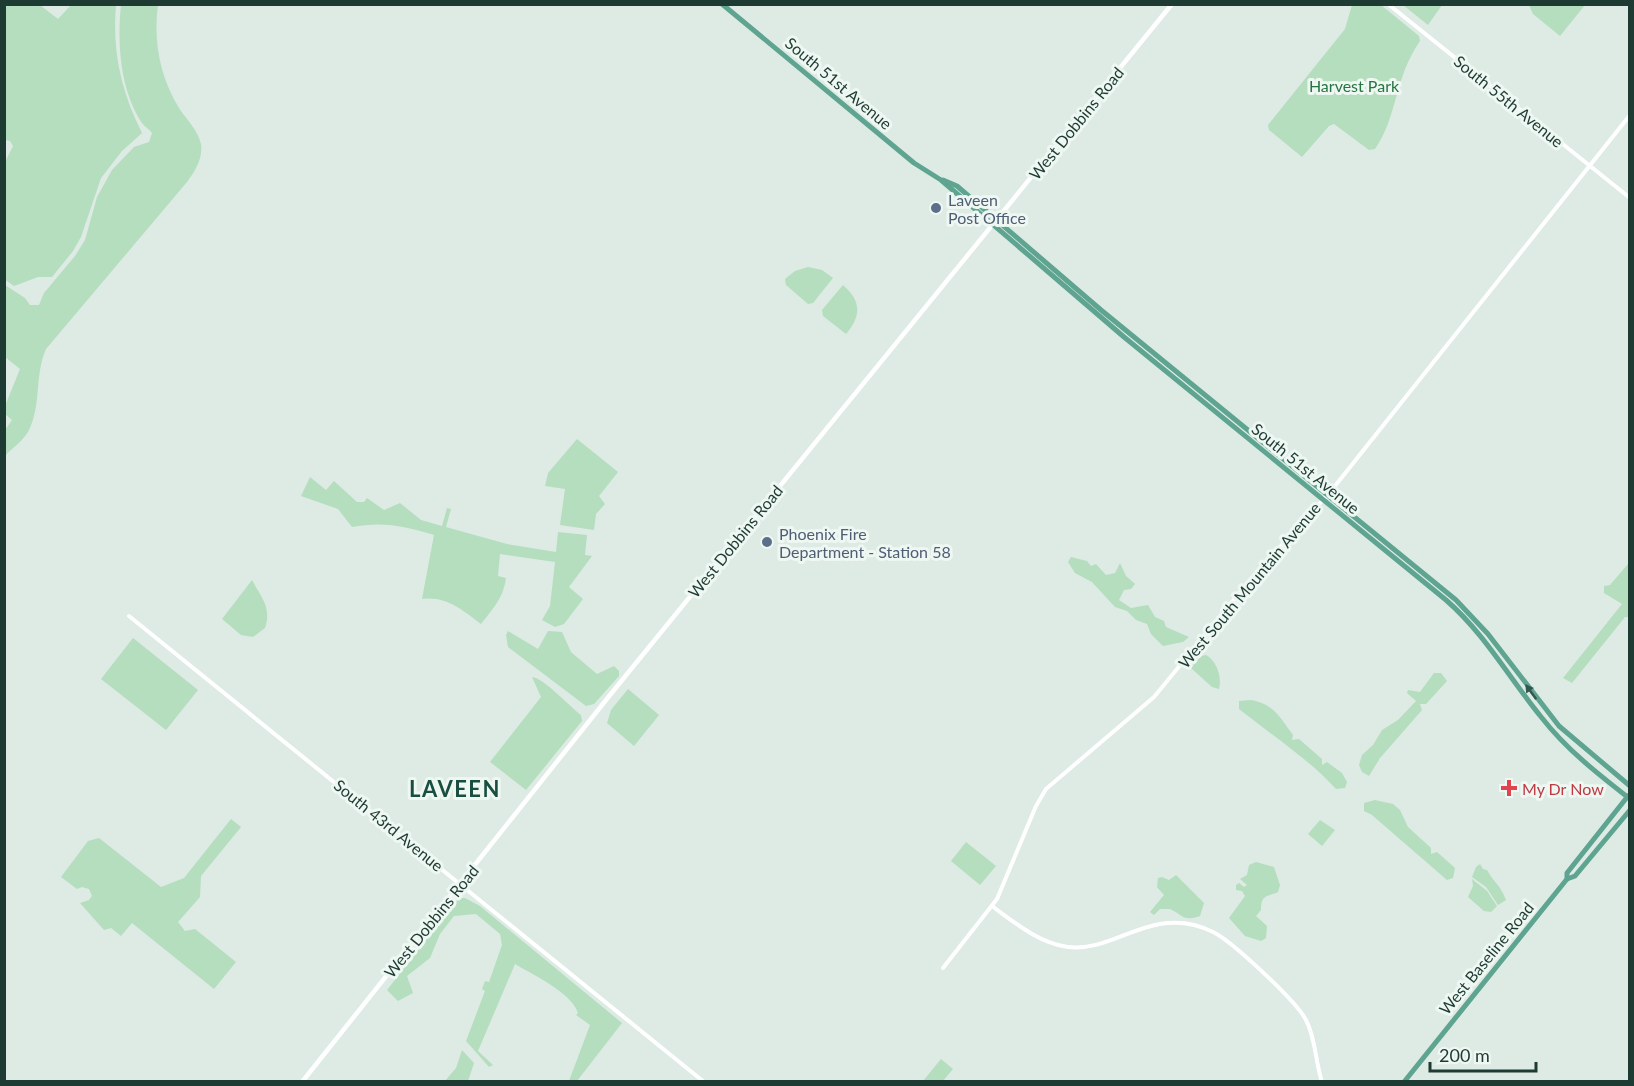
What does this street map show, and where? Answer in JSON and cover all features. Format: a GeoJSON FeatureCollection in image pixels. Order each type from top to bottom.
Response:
{"type":"FeatureCollection","features":[{"type":"Feature","properties":{"kind":"main road","name":"South 51st Avenue"},"geometry":{"type":"LineString","coordinates":[[722,4],[914,163],[941,180],[952,183],[1042,266],[1124,337],[1460,603],[1488,634],[1555,721],[1578,745],[1629,786]]}},
{"type":"Feature","properties":{"kind":"main road","name":"West Dobbins Road"},"geometry":{"type":"LineString","coordinates":[[302,1082],[610,695],[1172,4]]}},
{"type":"Feature","properties":{"kind":"main road","name":"South 51st Avenue"},"geometry":{"type":"LineString","coordinates":[[996,222],[1069,281],[1462,614],[1554,733],[1577,757],[1629,797]]}},
{"type":"Feature","properties":{"kind":"main road"},"geometry":{"type":"LineString","coordinates":[[1042,266],[1069,281]]}},
{"type":"Feature","properties":{"kind":"main road","name":"West Baseline Road"},"geometry":{"type":"LineString","coordinates":[[1567,879],[1567,873],[1629,797]]}},
{"type":"Feature","properties":{"kind":"main road","name":"West Baseline Road"},"geometry":{"type":"LineString","coordinates":[[1404,1082],[1567,879],[1575,876],[1629,810]]}},
{"type":"Feature","properties":{"kind":"street","name":"South 55th Avenue"},"geometry":{"type":"LineString","coordinates":[[1388,4],[1629,198]]}},
{"type":"Feature","properties":{"kind":"street","name":"West South Mountain Avenue"},"geometry":{"type":"LineString","coordinates":[[943,968],[1002,890],[1036,806],[1046,789],[1150,702],[1250,580],[1325,497],[1629,115]]}},
{"type":"Feature","properties":{"kind":"street","name":"South 43rd Avenue"},"geometry":{"type":"LineString","coordinates":[[129,616],[704,1082]]}},
{"type":"Feature","properties":{"kind":"street"},"geometry":{"type":"LineString","coordinates":[[992,906],[1037,937],[1068,947],[1083,948],[1102,944],[1142,929],[1175,922],[1204,928],[1223,938],[1289,999],[1304,1017],[1314,1043],[1322,1082]]}},
{"type":"Feature","properties":{"kind":"green space"},"geometry":{"type":"Polygon","coordinates":[[[5,4],[40,5],[58,19],[71,5],[116,5],[115,39],[123,86],[142,133],[122,151],[101,178],[81,237],[52,277],[38,277],[14,286],[4,279],[5,162],[13,146],[10,141],[5,140],[5,4]]]}},
{"type":"Feature","properties":{"kind":"green space"},"geometry":{"type":"Polygon","coordinates":[[[1529,4],[1585,5],[1560,36],[1533,14],[1529,4]]]}},
{"type":"Feature","properties":{"kind":"green space"},"geometry":{"type":"Polygon","coordinates":[[[121,5],[158,5],[156,32],[163,71],[172,96],[195,129],[201,144],[200,160],[187,182],[46,349],[42,359],[32,422],[26,436],[5,456],[5,430],[12,420],[5,414],[5,406],[20,369],[5,357],[5,285],[25,298],[30,305],[39,305],[44,293],[75,256],[85,240],[97,197],[112,170],[134,147],[149,142],[152,133],[142,123],[135,110],[125,81],[119,35],[121,5]]]}},
{"type":"Feature","properties":{"kind":"green space","name":"Harvest Park"},"geometry":{"type":"Polygon","coordinates":[[[1352,5],[1381,5],[1419,36],[1420,41],[1405,69],[1388,123],[1375,149],[1369,150],[1334,124],[1329,126],[1302,157],[1269,130],[1268,125],[1345,29],[1352,5]]]}},
{"type":"Feature","properties":{"kind":"green space"},"geometry":{"type":"Polygon","coordinates":[[[1403,5],[1442,5],[1428,25],[1403,5]]]}},
{"type":"Feature","properties":{"kind":"green space"},"geometry":{"type":"Polygon","coordinates":[[[808,267],[822,270],[833,278],[813,303],[808,304],[786,285],[785,279],[795,271],[808,267]]]}},
{"type":"Feature","properties":{"kind":"green space"},"geometry":{"type":"Polygon","coordinates":[[[843,285],[854,297],[857,309],[855,321],[846,334],[823,316],[822,310],[843,285]]]}},
{"type":"Feature","properties":{"kind":"green space"},"geometry":{"type":"Polygon","coordinates":[[[577,439],[618,472],[599,496],[605,504],[596,514],[594,530],[560,525],[565,489],[545,486],[548,473],[577,439]]]}},
{"type":"Feature","properties":{"kind":"green space"},"geometry":{"type":"Polygon","coordinates":[[[310,477],[326,490],[334,481],[357,502],[364,502],[367,498],[384,510],[400,503],[421,520],[442,526],[447,508],[451,509],[446,527],[507,544],[556,552],[558,532],[587,535],[585,555],[592,556],[569,587],[583,599],[564,624],[555,627],[542,620],[550,606],[555,562],[500,554],[498,576],[506,578],[505,585],[497,603],[481,624],[447,602],[422,599],[434,535],[393,525],[373,524],[352,527],[338,509],[301,496],[310,477]]]}},
{"type":"Feature","properties":{"kind":"green space"},"geometry":{"type":"Polygon","coordinates":[[[1629,555],[1629,617],[1625,617],[1572,683],[1563,678],[1622,604],[1604,593],[1604,586],[1610,585],[1628,564],[1629,555]]]}},
{"type":"Feature","properties":{"kind":"green space"},"geometry":{"type":"Polygon","coordinates":[[[1071,557],[1087,561],[1091,566],[1096,564],[1106,575],[1115,573],[1120,563],[1126,576],[1135,584],[1131,589],[1124,590],[1119,600],[1131,608],[1148,605],[1155,617],[1164,621],[1166,627],[1189,637],[1183,642],[1163,646],[1151,634],[1147,624],[1136,620],[1127,611],[1115,607],[1092,582],[1075,573],[1068,562],[1071,557]]]}},
{"type":"Feature","properties":{"kind":"green space"},"geometry":{"type":"Polygon","coordinates":[[[252,580],[264,602],[267,614],[265,628],[253,637],[241,635],[222,619],[252,580]]]}},
{"type":"Feature","properties":{"kind":"green space"},"geometry":{"type":"Polygon","coordinates":[[[508,631],[538,649],[548,631],[562,632],[571,652],[597,674],[614,666],[619,671],[619,676],[594,704],[586,706],[508,647],[506,635],[508,631]]]}},
{"type":"Feature","properties":{"kind":"green space"},"geometry":{"type":"Polygon","coordinates":[[[133,638],[198,690],[166,730],[101,679],[133,638]]]}},
{"type":"Feature","properties":{"kind":"green space"},"geometry":{"type":"Polygon","coordinates":[[[1206,655],[1218,670],[1219,689],[1212,687],[1191,668],[1201,656],[1206,655]]]}},
{"type":"Feature","properties":{"kind":"green space"},"geometry":{"type":"Polygon","coordinates":[[[1434,673],[1441,673],[1447,681],[1426,704],[1420,704],[1422,710],[1380,758],[1369,776],[1362,772],[1359,765],[1362,755],[1373,745],[1382,730],[1398,720],[1416,701],[1407,693],[1408,690],[1420,692],[1434,673]]]}},
{"type":"Feature","properties":{"kind":"green space"},"geometry":{"type":"Polygon","coordinates":[[[532,677],[557,693],[581,715],[582,721],[526,790],[490,762],[541,697],[532,677]]]}},
{"type":"Feature","properties":{"kind":"green space"},"geometry":{"type":"Polygon","coordinates":[[[628,689],[659,715],[634,746],[607,723],[611,710],[628,689]]]}},
{"type":"Feature","properties":{"kind":"green space"},"geometry":{"type":"Polygon","coordinates":[[[1251,700],[1271,708],[1293,735],[1292,740],[1299,739],[1322,759],[1322,765],[1327,762],[1342,773],[1347,782],[1345,788],[1336,789],[1302,757],[1239,709],[1239,701],[1251,700]]]}},
{"type":"Feature","properties":{"kind":"green space"},"geometry":{"type":"Polygon","coordinates":[[[1375,800],[1393,804],[1400,810],[1408,827],[1431,848],[1431,854],[1437,852],[1455,868],[1453,878],[1447,880],[1372,815],[1364,811],[1364,803],[1375,800]]]}},
{"type":"Feature","properties":{"kind":"green space"},"geometry":{"type":"Polygon","coordinates":[[[231,819],[241,827],[201,876],[200,897],[178,922],[185,931],[195,929],[236,962],[214,989],[132,923],[121,936],[111,928],[104,930],[80,903],[89,900],[92,896],[89,889],[82,887],[77,889],[61,877],[88,841],[99,838],[161,887],[184,878],[231,819]]]}},
{"type":"Feature","properties":{"kind":"green space"},"geometry":{"type":"Polygon","coordinates":[[[1320,820],[1335,830],[1322,846],[1308,834],[1320,820]]]}},
{"type":"Feature","properties":{"kind":"green space"},"geometry":{"type":"Polygon","coordinates":[[[966,842],[996,866],[980,885],[951,861],[966,842]]]}},
{"type":"Feature","properties":{"kind":"green space"},"geometry":{"type":"Polygon","coordinates":[[[1256,862],[1274,867],[1280,885],[1278,892],[1263,899],[1261,910],[1256,916],[1267,926],[1266,938],[1261,941],[1245,936],[1229,918],[1245,896],[1242,891],[1236,890],[1236,885],[1239,883],[1244,887],[1247,885],[1240,879],[1247,875],[1249,865],[1256,862]]]}},
{"type":"Feature","properties":{"kind":"green space"},"geometry":{"type":"Polygon","coordinates":[[[1480,864],[1483,869],[1487,870],[1504,895],[1506,900],[1498,905],[1486,887],[1472,877],[1476,867],[1480,864]]]}},
{"type":"Feature","properties":{"kind":"green space"},"geometry":{"type":"Polygon","coordinates":[[[1176,875],[1204,903],[1200,916],[1186,918],[1170,909],[1160,909],[1154,915],[1150,912],[1164,895],[1157,887],[1158,878],[1169,880],[1176,875]]]}},
{"type":"Feature","properties":{"kind":"green space"},"geometry":{"type":"Polygon","coordinates":[[[1472,879],[1487,891],[1497,906],[1491,912],[1484,911],[1468,897],[1473,886],[1472,879]]]}},
{"type":"Feature","properties":{"kind":"green space"},"geometry":{"type":"Polygon","coordinates":[[[459,898],[465,898],[480,906],[622,1023],[577,1081],[569,1081],[590,1025],[576,1015],[578,1013],[574,1005],[560,991],[515,964],[478,1051],[493,1065],[489,1067],[466,1041],[485,991],[482,989],[485,981],[489,982],[502,945],[500,934],[476,914],[454,916],[440,934],[430,958],[407,976],[413,993],[398,1001],[387,990],[459,898]]]}},
{"type":"Feature","properties":{"kind":"green space"},"geometry":{"type":"Polygon","coordinates":[[[462,1050],[474,1063],[468,1081],[445,1081],[456,1068],[462,1050]]]}},
{"type":"Feature","properties":{"kind":"green space"},"geometry":{"type":"Polygon","coordinates":[[[941,1059],[953,1069],[943,1081],[923,1081],[941,1059]]]}},
{"type":"Feature","properties":{"kind":"place","name":"Laveen Post Office"},"geometry":{"type":"Point","coordinates":[936,208]}},
{"type":"Feature","properties":{"kind":"place","name":"Phoenix Fire Department - Station 58"},"geometry":{"type":"Point","coordinates":[767,542]}},
{"type":"Feature","properties":{"kind":"place","name":"My Dr Now"},"geometry":{"type":"Point","coordinates":[1509,788]}},
{"type":"Feature","properties":{"kind":"district","name":"LAVEEN"},"geometry":{"type":"Point","coordinates":[455,788]}}]}
